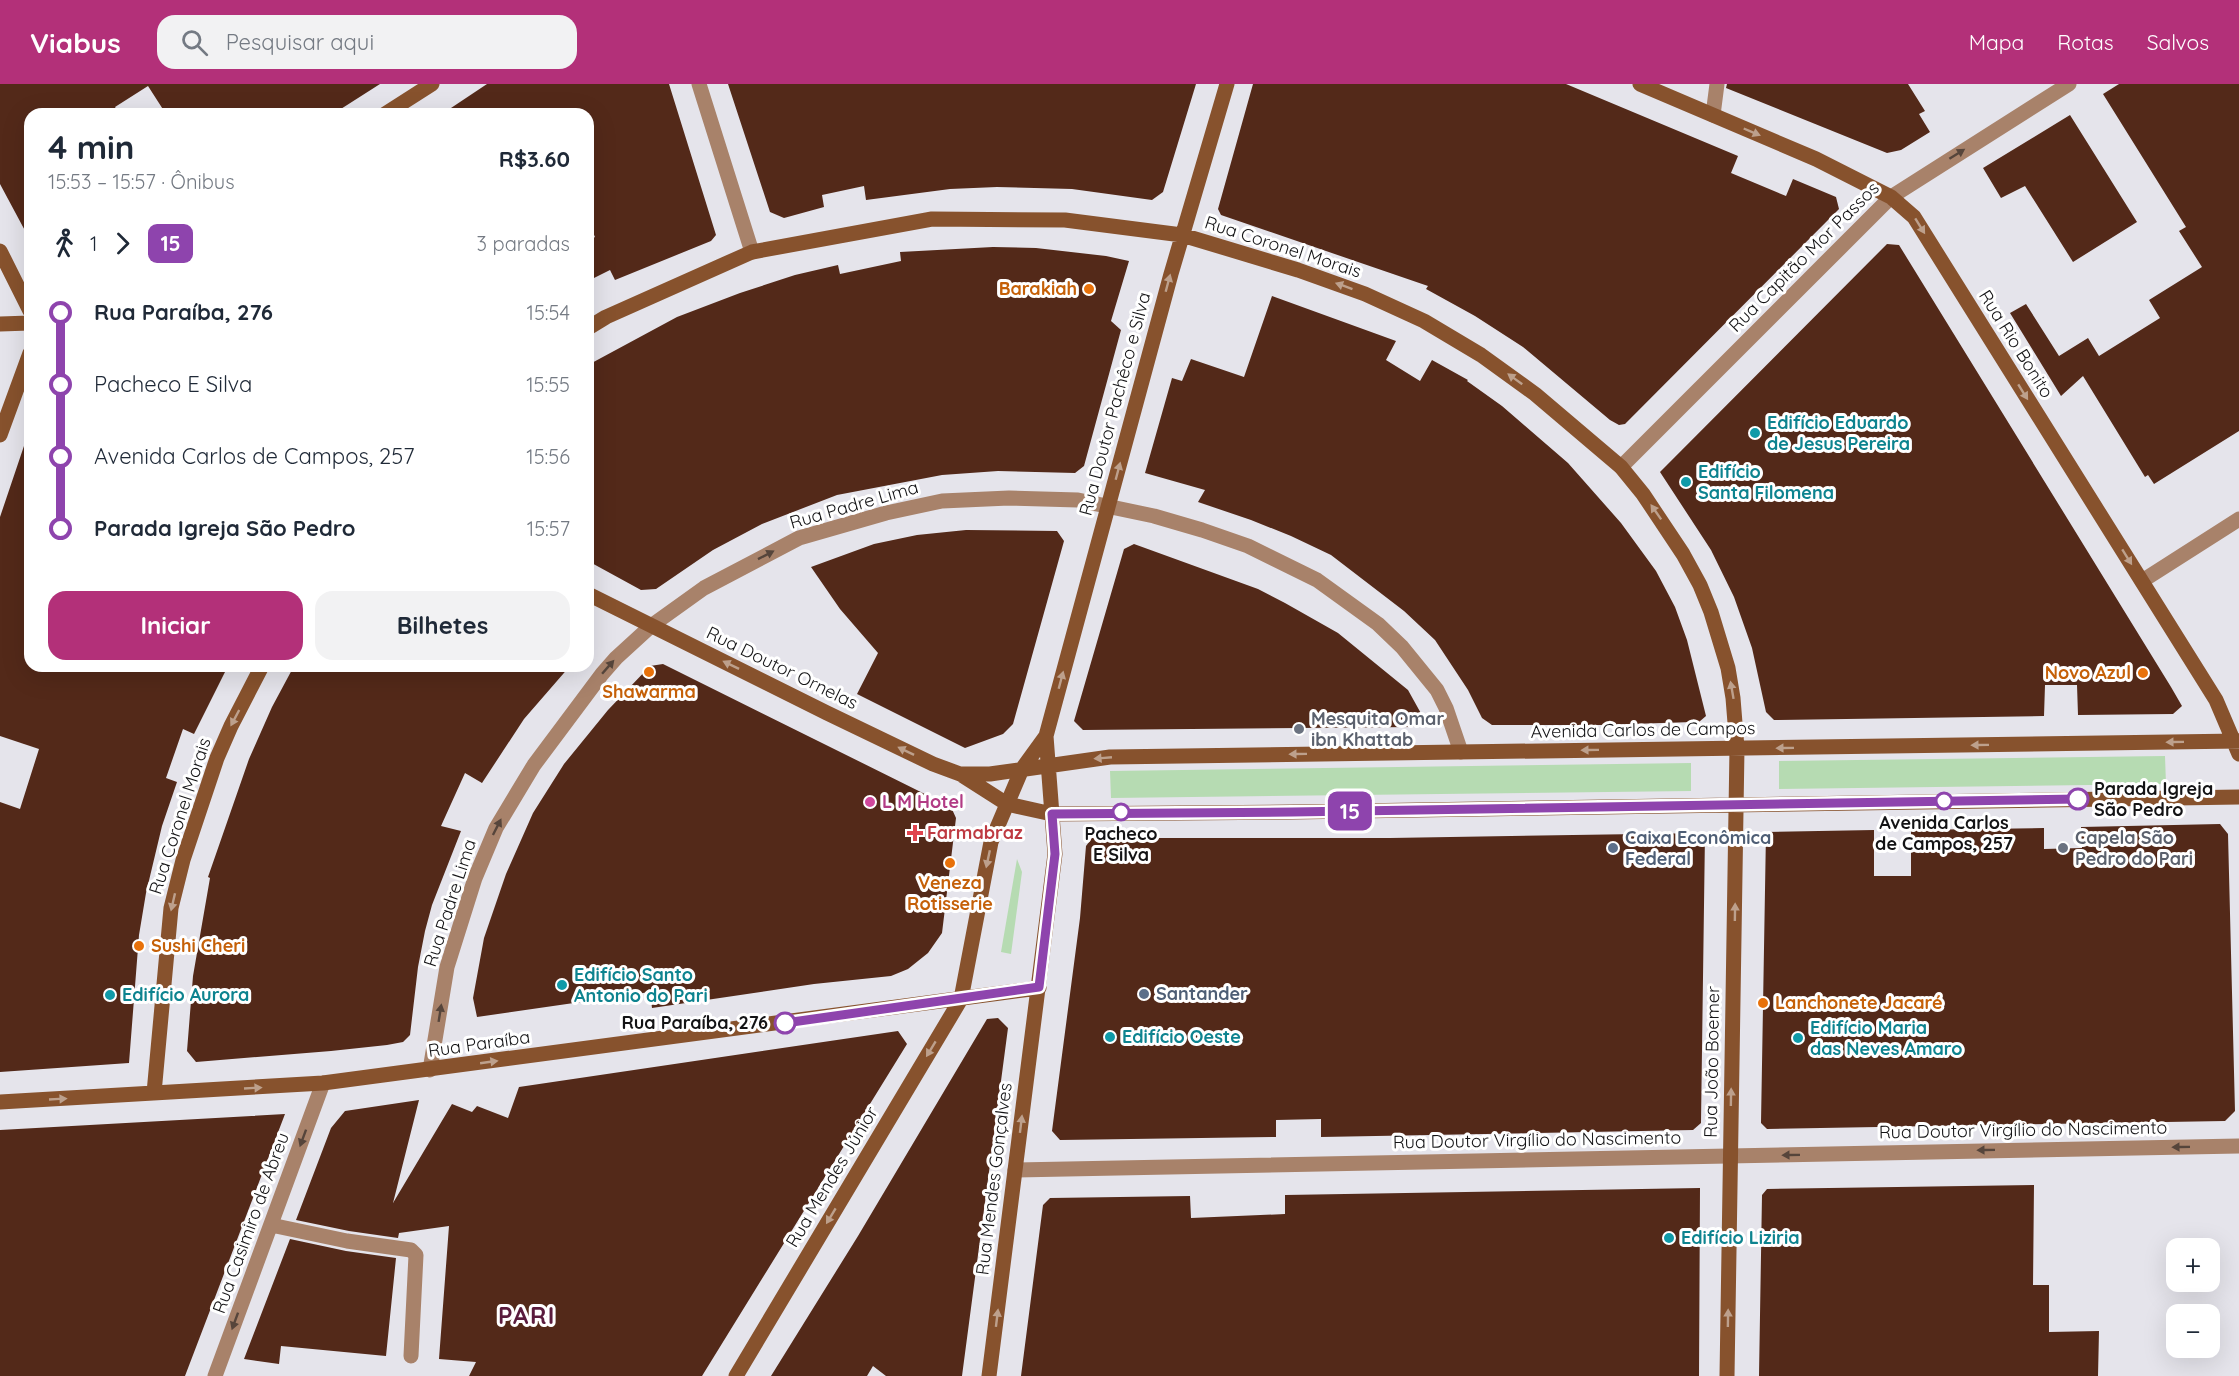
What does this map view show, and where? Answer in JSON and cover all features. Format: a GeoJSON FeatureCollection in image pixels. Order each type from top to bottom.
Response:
{"type":"FeatureCollection","features":[{"type":"Feature","properties":{"kind":"street"},"geometry":{"type":"LineString","coordinates":[[394,108],[432,84]]}},
{"type":"Feature","properties":{"kind":"street"},"geometry":{"type":"LineString","coordinates":[[699,84],[752,252]]}},
{"type":"Feature","properties":{"kind":"street","name":"Rua Doutor Pachêco e Silva"},"geometry":{"type":"LineString","coordinates":[[1052,814],[1046,736],[1182,235],[1227,84]]}},
{"type":"Feature","properties":{"kind":"street","name":"Rua Rio Bonito"},"geometry":{"type":"LineString","coordinates":[[1640,84],[1816,159],[1891,197],[1914,217],[2216,700],[2237,745]]}},
{"type":"Feature","properties":{"kind":"street"},"geometry":{"type":"LineString","coordinates":[[1713,115],[1718,84]]}},
{"type":"Feature","properties":{"kind":"street","name":"Rua Capitão Mor Passos"},"geometry":{"type":"LineString","coordinates":[[1621,466],[1891,197],[2069,84]]}},
{"type":"Feature","properties":{"kind":"street","name":"Rua Coronel Morais"},"geometry":{"type":"LineString","coordinates":[[594,324],[752,252],[932,219],[1065,220],[1182,235],[1298,270],[1365,294],[1424,321],[1481,355],[1517,381],[1621,466],[1664,523],[1700,585],[1728,668],[1737,748]]}},
{"type":"Feature","properties":{"kind":"street"},"geometry":{"type":"LineString","coordinates":[[0,251],[24,299]]}},
{"type":"Feature","properties":{"kind":"street"},"geometry":{"type":"LineString","coordinates":[[0,324],[24,323]]}},
{"type":"Feature","properties":{"kind":"street"},"geometry":{"type":"LineString","coordinates":[[0,435],[24,369]]}},
{"type":"Feature","properties":{"kind":"street","name":"Rua Padre Lima"},"geometry":{"type":"LineString","coordinates":[[430,1070],[447,967],[475,878],[496,828],[534,765],[602,674],[651,626],[704,588],[800,538],[886,513],[942,501],[1009,498],[1078,500],[1154,516],[1248,546],[1287,564],[1337,593],[1378,624],[1402,647],[1425,673],[1446,708],[1461,752]]}},
{"type":"Feature","properties":{"kind":"street"},"geometry":{"type":"LineString","coordinates":[[2142,581],[2239,519]]}},
{"type":"Feature","properties":{"kind":"street","name":"Rua Doutor Ornelas"},"geometry":{"type":"LineString","coordinates":[[594,597],[933,764],[960,774],[1007,804],[1052,814]]}},
{"type":"Feature","properties":{"kind":"street","name":"Rua Coronel Morais"},"geometry":{"type":"LineString","coordinates":[[154,1093],[171,908],[183,860],[217,758],[259,672]]}},
{"type":"Feature","properties":{"kind":"street","name":"Rua Doutor Pachêco e Silva"},"geometry":{"type":"LineString","coordinates":[[961,999],[991,842],[1022,769],[1046,736]]}},
{"type":"Feature","properties":{"kind":"street","name":"Avenida Carlos de Campos"},"geometry":{"type":"LineString","coordinates":[[1048,765],[1110,757],[1737,748],[2237,745]]}},
{"type":"Feature","properties":{"kind":"street","name":"Rua João Boemer"},"geometry":{"type":"LineString","coordinates":[[1727,1376],[1737,748]]}},
{"type":"Feature","properties":{"kind":"street","name":"Rua Doutor Ornelas"},"geometry":{"type":"LineString","coordinates":[[960,774],[990,774],[1048,765]]}},
{"type":"Feature","properties":{"kind":"street"},"geometry":{"type":"LineString","coordinates":[[1052,814],[2239,797]]}},
{"type":"Feature","properties":{"kind":"street","name":"Rua Mendes Gonçalves"},"geometry":{"type":"LineString","coordinates":[[989,1376],[1055,854],[1052,814]]}},
{"type":"Feature","properties":{"kind":"street","name":"Rua Paraíba"},"geometry":{"type":"LineString","coordinates":[[0,1102],[323,1083],[1039,987]]}},
{"type":"Feature","properties":{"kind":"street","name":"Rua Mendes Júnior"},"geometry":{"type":"LineString","coordinates":[[736,1376],[961,999]]}},
{"type":"Feature","properties":{"kind":"street","name":"Rua Casimiro de Abreu"},"geometry":{"type":"LineString","coordinates":[[215,1376],[323,1083]]}},
{"type":"Feature","properties":{"kind":"street","name":"Rua Doutor Virgílio do Nascimento"},"geometry":{"type":"LineString","coordinates":[[1015,1170],[2239,1146]]}},
{"type":"Feature","properties":{"kind":"street"},"geometry":{"type":"LineString","coordinates":[[271,1225],[414,1252],[416,1255],[411,1356]]}},
{"type":"Feature","properties":{"kind":"green space"},"geometry":{"type":"Polygon","coordinates":[[[2165,756],[2166,784],[1779,789],[1779,761],[2165,756]]]}},
{"type":"Feature","properties":{"kind":"green space"},"geometry":{"type":"Polygon","coordinates":[[[1691,763],[1691,791],[1111,798],[1110,771],[1691,763]]]}},
{"type":"Feature","properties":{"kind":"green space"},"geometry":{"type":"Polygon","coordinates":[[[1017,859],[1022,872],[1011,954],[1001,952],[1017,859]]]}},
{"type":"Feature","properties":{"kind":"building"},"geometry":{"type":"Polygon","coordinates":[[[0,84],[380,84],[342,108],[162,108],[148,86],[116,108],[24,108],[24,229],[0,184],[0,84]]]}},
{"type":"Feature","properties":{"kind":"building"},"geometry":{"type":"Polygon","coordinates":[[[487,84],[669,84],[716,235],[711,241],[615,280],[610,270],[594,278],[594,108],[451,108],[487,84]]]}},
{"type":"Feature","properties":{"kind":"building"},"geometry":{"type":"Polygon","coordinates":[[[728,84],[1196,84],[1163,192],[1152,200],[1072,189],[997,187],[950,189],[866,200],[864,186],[822,195],[824,207],[784,218],[770,212],[728,84]]]}},
{"type":"Feature","properties":{"kind":"building"},"geometry":{"type":"Polygon","coordinates":[[[1253,84],[1566,84],[1738,156],[1731,173],[1786,196],[1793,179],[1836,197],[1839,209],[1625,424],[1619,425],[1523,347],[1475,316],[1426,289],[1428,286],[1221,215],[1218,209],[1253,84]]]}},
{"type":"Feature","properties":{"kind":"building"},"geometry":{"type":"Polygon","coordinates":[[[1727,84],[1908,84],[1925,111],[1919,114],[1930,132],[1901,150],[1887,153],[1726,88],[1727,84]]]}},
{"type":"Feature","properties":{"kind":"building"},"geometry":{"type":"Polygon","coordinates":[[[2119,84],[2239,84],[2239,431],[2154,484],[2148,475],[2145,477],[2083,376],[2061,396],[2010,313],[2026,304],[2059,356],[2088,338],[2099,356],[2160,318],[2149,300],[2202,267],[2179,231],[2186,227],[2103,94],[2119,84]]]}},
{"type":"Feature","properties":{"kind":"building"},"geometry":{"type":"Polygon","coordinates":[[[2070,115],[2137,222],[2073,262],[2025,186],[2001,198],[1983,168],[2070,115]]]}},
{"type":"Feature","properties":{"kind":"building"},"geometry":{"type":"Polygon","coordinates":[[[1887,244],[1899,245],[2171,687],[2182,706],[2173,714],[2078,715],[2077,685],[2045,685],[2044,716],[1774,720],[1766,712],[1752,648],[1734,597],[1711,550],[1660,472],[1887,244]]]}},
{"type":"Feature","properties":{"kind":"building"},"geometry":{"type":"Polygon","coordinates":[[[993,247],[1036,248],[1129,261],[1111,321],[1121,330],[1084,466],[1075,473],[998,471],[942,475],[837,495],[762,524],[713,550],[656,589],[641,590],[594,564],[594,362],[677,317],[740,293],[795,275],[838,265],[840,274],[901,261],[900,252],[993,247]]]}},
{"type":"Feature","properties":{"kind":"building"},"geometry":{"type":"Polygon","coordinates":[[[1272,296],[1396,341],[1386,360],[1420,381],[1432,360],[1468,380],[1568,463],[1621,523],[1656,571],[1675,607],[1687,640],[1706,716],[1699,722],[1492,725],[1482,718],[1468,690],[1435,640],[1404,611],[1331,555],[1251,520],[1198,502],[1205,490],[1145,473],[1172,378],[1182,381],[1191,359],[1244,377],[1272,296]]]}},
{"type":"Feature","properties":{"kind":"building"},"geometry":{"type":"Polygon","coordinates":[[[24,446],[24,672],[225,672],[194,734],[183,729],[166,778],[177,782],[162,826],[146,893],[139,935],[129,1063],[0,1072],[0,802],[20,809],[39,749],[0,736],[0,517],[24,446]]]}},
{"type":"Feature","properties":{"kind":"building"},"geometry":{"type":"Polygon","coordinates":[[[966,530],[1057,531],[1064,541],[1013,724],[1003,734],[965,748],[857,694],[878,653],[840,609],[811,567],[874,544],[917,535],[966,530]]]}},
{"type":"Feature","properties":{"kind":"building"},"geometry":{"type":"Polygon","coordinates":[[[1134,544],[1258,589],[1338,633],[1408,690],[1423,717],[1415,727],[1083,730],[1074,721],[1124,549],[1134,544]]]}},
{"type":"Feature","properties":{"kind":"building"},"geometry":{"type":"Polygon","coordinates":[[[663,664],[951,807],[956,818],[942,933],[928,953],[908,969],[891,976],[814,984],[652,1008],[650,992],[477,1017],[473,998],[484,938],[506,874],[533,813],[564,764],[608,710],[650,666],[663,664]]]}},
{"type":"Feature","properties":{"kind":"building"},"geometry":{"type":"Polygon","coordinates":[[[291,672],[565,672],[524,719],[482,783],[465,773],[441,826],[461,831],[432,905],[425,931],[410,1035],[403,1042],[387,1045],[196,1062],[187,1051],[193,976],[210,878],[208,877],[249,759],[291,672]]]}},
{"type":"Feature","properties":{"kind":"building"},"geometry":{"type":"Polygon","coordinates":[[[2220,824],[2228,834],[2235,1111],[2225,1121],[1767,1129],[1761,1123],[1766,832],[1874,830],[1874,876],[1911,876],[1911,830],[2044,828],[2044,849],[2082,848],[2081,827],[2220,824]]]}},
{"type":"Feature","properties":{"kind":"building"},"geometry":{"type":"Polygon","coordinates":[[[1705,833],[1701,1123],[1693,1130],[1321,1137],[1321,1119],[1276,1120],[1276,1137],[1060,1140],[1052,1131],[1080,918],[1086,846],[1092,838],[1390,838],[1705,833]]]}},
{"type":"Feature","properties":{"kind":"building"},"geometry":{"type":"Polygon","coordinates":[[[998,1018],[1008,1028],[962,1376],[886,1376],[873,1366],[867,1376],[771,1376],[858,1236],[987,1019],[998,1018]]]}},
{"type":"Feature","properties":{"kind":"building"},"geometry":{"type":"Polygon","coordinates":[[[898,1031],[907,1044],[702,1376],[469,1376],[476,1362],[439,1359],[449,1226],[399,1233],[398,1238],[296,1220],[331,1128],[345,1111],[419,1100],[393,1203],[452,1104],[472,1112],[477,1106],[508,1118],[519,1087],[898,1031]]]}},
{"type":"Feature","properties":{"kind":"building"},"geometry":{"type":"Polygon","coordinates":[[[285,1114],[185,1376],[0,1376],[0,1130],[285,1114]]]}},
{"type":"Feature","properties":{"kind":"building"},"geometry":{"type":"Polygon","coordinates":[[[2034,1185],[2033,1285],[2049,1285],[2049,1332],[2099,1331],[2098,1376],[1759,1376],[1762,1195],[1767,1189],[2034,1185]]]}},
{"type":"Feature","properties":{"kind":"building"},"geometry":{"type":"Polygon","coordinates":[[[1700,1188],[1699,1376],[1021,1376],[1043,1205],[1050,1198],[1190,1196],[1191,1218],[1285,1214],[1285,1195],[1700,1188]]]}},
{"type":"Feature","properties":{"kind":"building"},"geometry":{"type":"Polygon","coordinates":[[[290,1239],[346,1251],[396,1258],[386,1356],[281,1346],[279,1364],[244,1359],[290,1239]]]}},
{"type":"Feature","properties":{"kind":"bus line","name":"15"},"geometry":{"type":"LineString","coordinates":[[785,1023],[1039,987],[1055,854],[1052,814],[2078,799]]}},
{"type":"Feature","properties":{"kind":"place","name":"Barakiah"},"geometry":{"type":"Point","coordinates":[1089,289]}},
{"type":"Feature","properties":{"kind":"place","name":"Edifício Eduardo de Jesus Pereira"},"geometry":{"type":"Point","coordinates":[1755,433]}},
{"type":"Feature","properties":{"kind":"place","name":"Edifício Santa Filomena"},"geometry":{"type":"Point","coordinates":[1686,482]}},
{"type":"Feature","properties":{"kind":"place","name":"Shawarma"},"geometry":{"type":"Point","coordinates":[649,672]}},
{"type":"Feature","properties":{"kind":"place","name":"Novo Azul"},"geometry":{"type":"Point","coordinates":[2143,673]}},
{"type":"Feature","properties":{"kind":"place","name":"Mesquita Omar ibn Khattab"},"geometry":{"type":"Point","coordinates":[1299,729]}},
{"type":"Feature","properties":{"kind":"place","name":"Parada Igreja São Pedro"},"geometry":{"type":"Point","coordinates":[2078,799]}},
{"type":"Feature","properties":{"kind":"place","name":"Avenida Carlos de Campos, 257"},"geometry":{"type":"Point","coordinates":[1944,801]}},
{"type":"Feature","properties":{"kind":"place","name":"L M Hotel"},"geometry":{"type":"Point","coordinates":[870,802]}},
{"type":"Feature","properties":{"kind":"place","name":"Pacheco E Silva"},"geometry":{"type":"Point","coordinates":[1121,812]}},
{"type":"Feature","properties":{"kind":"place","name":"Farmabraz"},"geometry":{"type":"Point","coordinates":[915,833]}},
{"type":"Feature","properties":{"kind":"place","name":"Caixa Econômica Federal"},"geometry":{"type":"Point","coordinates":[1613,848]}},
{"type":"Feature","properties":{"kind":"place","name":"Capela São Pedro do Pari"},"geometry":{"type":"Point","coordinates":[2063,848]}},
{"type":"Feature","properties":{"kind":"place","name":"Veneza Rotisserie"},"geometry":{"type":"Point","coordinates":[950,863]}},
{"type":"Feature","properties":{"kind":"place","name":"Sushi Cheri"},"geometry":{"type":"Point","coordinates":[139,946]}},
{"type":"Feature","properties":{"kind":"place","name":"Edifício Santo Antonio do Pari"},"geometry":{"type":"Point","coordinates":[562,985]}},
{"type":"Feature","properties":{"kind":"place","name":"Santander"},"geometry":{"type":"Point","coordinates":[1144,994]}},
{"type":"Feature","properties":{"kind":"place","name":"Edifício Aurora"},"geometry":{"type":"Point","coordinates":[110,995]}},
{"type":"Feature","properties":{"kind":"place","name":"Lanchonete Jacaré"},"geometry":{"type":"Point","coordinates":[1763,1003]}},
{"type":"Feature","properties":{"kind":"place","name":"Rua Paraíba, 276"},"geometry":{"type":"Point","coordinates":[785,1023]}},
{"type":"Feature","properties":{"kind":"place","name":"Edifício Oeste"},"geometry":{"type":"Point","coordinates":[1110,1037]}},
{"type":"Feature","properties":{"kind":"place","name":"Edifício Maria das Neves Amaro"},"geometry":{"type":"Point","coordinates":[1798,1038]}},
{"type":"Feature","properties":{"kind":"place","name":"Edifício Liziria"},"geometry":{"type":"Point","coordinates":[1669,1238]}},
{"type":"Feature","properties":{"kind":"district","name":"PARI"},"geometry":{"type":"Point","coordinates":[527,1316]}}]}
